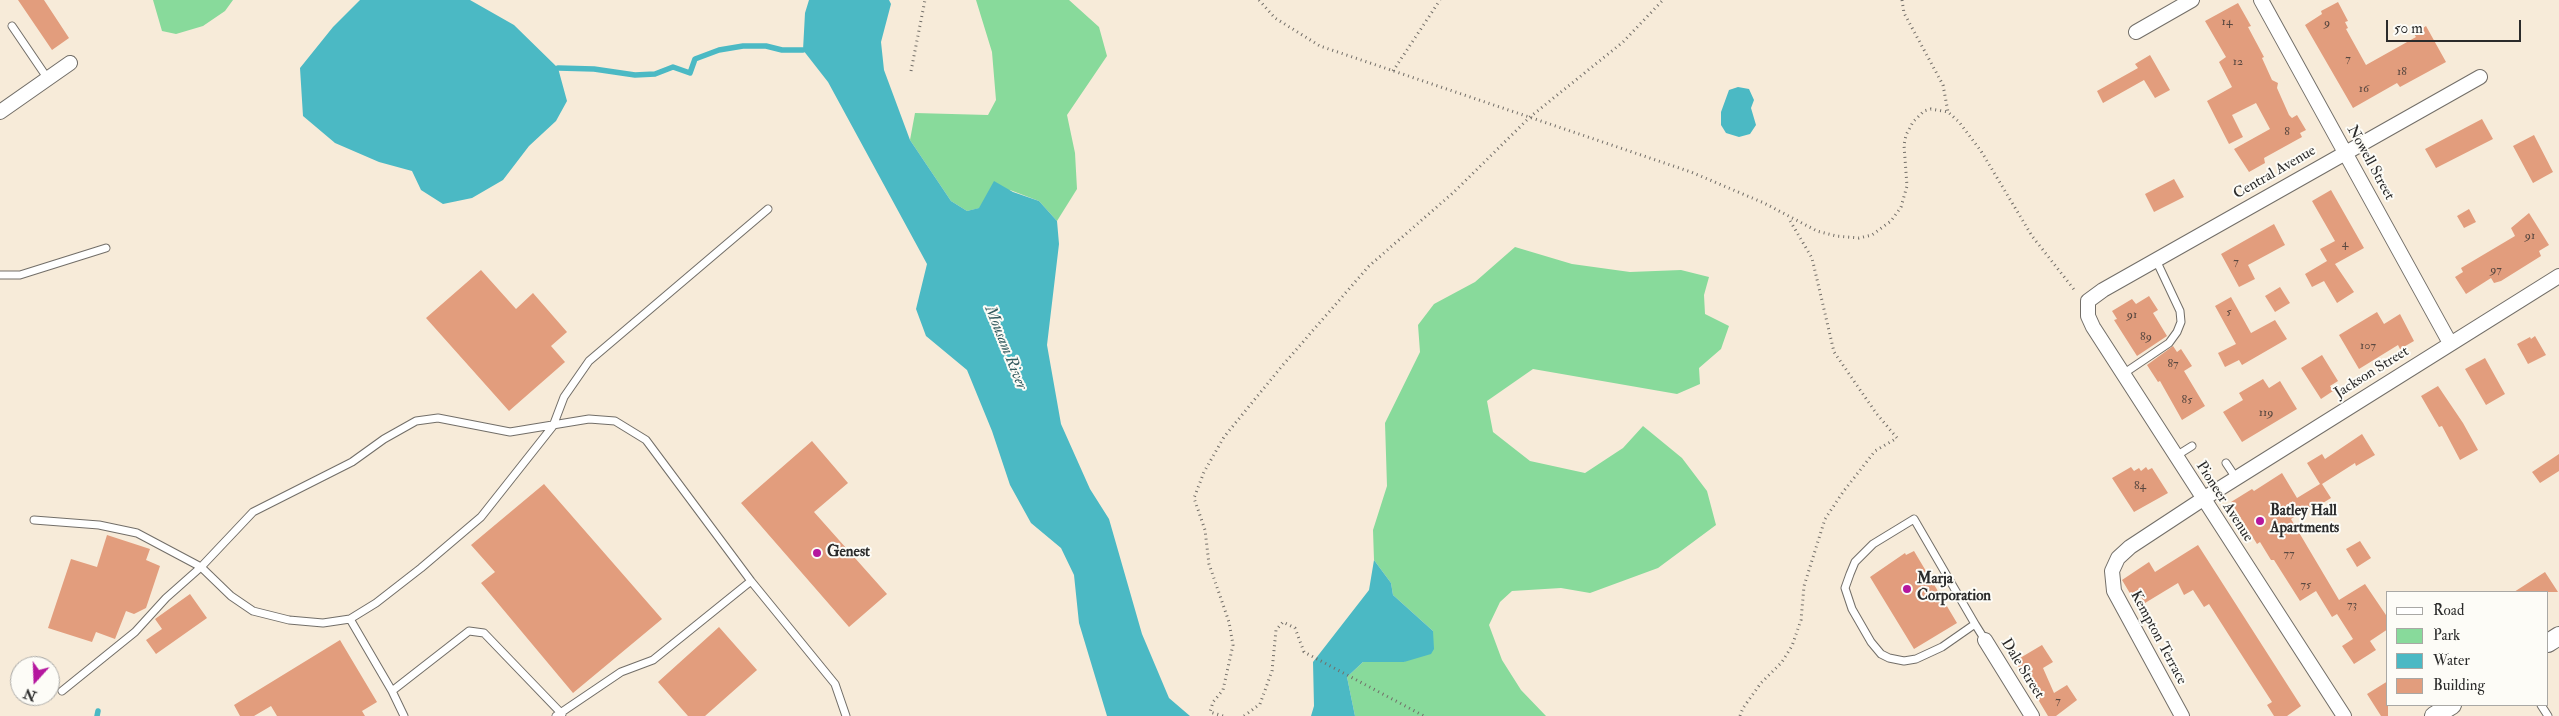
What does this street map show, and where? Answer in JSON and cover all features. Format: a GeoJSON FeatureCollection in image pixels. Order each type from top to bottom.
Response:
{"type":"FeatureCollection","features":[{"type":"Feature","properties":{"kind":"street"},"geometry":{"type":"LineString","coordinates":[[2136,32],[2192,0]]}},
{"type":"Feature","properties":{"kind":"street","name":"Nowell Street"},"geometry":{"type":"LineString","coordinates":[[2260,0],[2450,343]]}},
{"type":"Feature","properties":{"kind":"street"},"geometry":{"type":"LineString","coordinates":[[0,112],[70,63]]}},
{"type":"Feature","properties":{"kind":"street","name":"Central Avenue"},"geometry":{"type":"LineString","coordinates":[[2088,301],[2345,152],[2480,77]]}},
{"type":"Feature","properties":{"kind":"street","name":"Jackson Street"},"geometry":{"type":"LineString","coordinates":[[2203,498],[2559,276]]}},
{"type":"Feature","properties":{"kind":"street","name":"Pioneer Avenue"},"geometry":{"type":"LineString","coordinates":[[2088,301],[2088,316],[2093,327],[2344,716]]}},
{"type":"Feature","properties":{"kind":"street","name":"Kempton Terrace"},"geometry":{"type":"LineString","coordinates":[[2182,716],[2119,602],[2112,586],[2112,575],[2115,563],[2123,552],[2203,498]]}},
{"type":"Feature","properties":{"kind":"street","name":"Dale Street"},"geometry":{"type":"LineString","coordinates":[[1985,640],[2032,716]]}},
{"type":"Feature","properties":{"kind":"street"},"geometry":{"type":"LineString","coordinates":[[2434,716],[2450,706]]}},
{"type":"Feature","properties":{"kind":"lane"},"geometry":{"type":"LineString","coordinates":[[12,26],[48,79]]}},
{"type":"Feature","properties":{"kind":"lane"},"geometry":{"type":"LineString","coordinates":[[34,520],[99,526],[137,532],[201,567],[231,596],[253,612],[289,620],[323,623],[350,619],[376,603],[421,568],[481,517],[553,426],[564,397],[589,361],[768,209]]}},
{"type":"Feature","properties":{"kind":"lane"},"geometry":{"type":"LineString","coordinates":[[0,275],[20,275],[106,248]]}},
{"type":"Feature","properties":{"kind":"lane"},"geometry":{"type":"LineString","coordinates":[[2123,374],[2169,343],[2181,322],[2180,311],[2156,260]]}},
{"type":"Feature","properties":{"kind":"lane"},"geometry":{"type":"LineString","coordinates":[[62,691],[134,632],[166,598],[201,567],[253,512],[352,462],[384,439],[416,420],[438,418],[510,432],[553,426],[589,418],[615,421],[646,440],[751,581],[835,684],[846,716]]}},
{"type":"Feature","properties":{"kind":"lane"},"geometry":{"type":"LineString","coordinates":[[2176,457],[2192,446]]}},
{"type":"Feature","properties":{"kind":"lane"},"geometry":{"type":"LineString","coordinates":[[2226,463],[2236,478]]}},
{"type":"Feature","properties":{"kind":"lane"},"geometry":{"type":"LineString","coordinates":[[1976,624],[1942,647],[1916,659],[1904,661],[1889,658],[1881,654],[1871,642],[1852,609],[1845,588],[1850,574],[1862,553],[1880,538],[1914,518],[1976,624],[1985,640]]}},
{"type":"Feature","properties":{"kind":"lane"},"geometry":{"type":"LineString","coordinates":[[392,691],[469,631],[484,633],[559,715],[622,672],[653,660],[751,581]]}},
{"type":"Feature","properties":{"kind":"lane"},"geometry":{"type":"LineString","coordinates":[[350,619],[392,691],[404,716]]}},
{"type":"Feature","properties":{"kind":"path"},"geometry":{"type":"LineString","coordinates":[[911,71],[925,0]]}},
{"type":"Feature","properties":{"kind":"path"},"geometry":{"type":"LineString","coordinates":[[1260,0],[1275,18],[1320,46],[1691,172],[1764,202],[1789,218],[1817,231],[1836,236],[1859,238],[1872,235],[1892,221],[1901,207],[1907,186],[1904,145],[1906,135],[1913,122],[1924,111],[1931,109],[1948,112],[1959,122],[1981,151],[2032,236],[2072,288],[2088,301]]}},
{"type":"Feature","properties":{"kind":"path"},"geometry":{"type":"LineString","coordinates":[[1393,71],[1440,0]]}},
{"type":"Feature","properties":{"kind":"path"},"geometry":{"type":"LineString","coordinates":[[1223,716],[1210,712],[1213,702],[1222,690],[1233,644],[1218,585],[1209,564],[1205,530],[1194,498],[1204,472],[1224,437],[1282,366],[1369,266],[1454,192],[1530,117],[1624,42],[1663,0]]}},
{"type":"Feature","properties":{"kind":"path"},"geometry":{"type":"LineString","coordinates":[[1902,0],[1904,13],[1943,85],[1948,112]]}},
{"type":"Feature","properties":{"kind":"path"},"geometry":{"type":"LineString","coordinates":[[1740,716],[1743,708],[1761,684],[1782,662],[1792,646],[1800,620],[1804,586],[1825,520],[1843,492],[1875,451],[1897,438],[1876,413],[1834,352],[1812,258],[1789,218]]}},
{"type":"Feature","properties":{"kind":"path"},"geometry":{"type":"LineString","coordinates":[[1244,716],[1260,704],[1272,670],[1276,630],[1284,622],[1295,628],[1304,652],[1424,716]]}},
{"type":"Feature","properties":{"kind":"green space"},"geometry":{"type":"Polygon","coordinates":[[[153,0],[233,0],[225,11],[203,26],[176,34],[162,31],[153,0]]]}},
{"type":"Feature","properties":{"kind":"green space"},"geometry":{"type":"Polygon","coordinates":[[[976,0],[1069,0],[1099,27],[1107,56],[1067,115],[1075,153],[1077,189],[1057,221],[1039,201],[1010,190],[980,208],[967,211],[951,201],[910,140],[915,113],[988,115],[996,100],[992,52],[976,0]]]}},
{"type":"Feature","properties":{"kind":"green space"},"geometry":{"type":"Polygon","coordinates":[[[1515,247],[1572,264],[1630,272],[1681,270],[1709,277],[1704,295],[1705,314],[1729,326],[1721,349],[1699,368],[1700,384],[1677,394],[1533,369],[1487,401],[1493,432],[1530,461],[1585,473],[1623,448],[1643,426],[1682,458],[1707,491],[1716,525],[1658,568],[1590,593],[1561,588],[1512,591],[1500,602],[1489,625],[1502,660],[1521,690],[1546,716],[1355,716],[1347,677],[1363,662],[1404,662],[1433,631],[1393,595],[1391,583],[1374,560],[1373,530],[1387,486],[1385,423],[1420,352],[1418,325],[1434,304],[1475,282],[1515,247]]]}},
{"type":"Feature","properties":{"kind":"water"},"geometry":{"type":"Polygon","coordinates":[[[360,0],[470,0],[514,25],[558,68],[567,101],[556,121],[529,146],[503,180],[472,198],[443,204],[421,190],[412,171],[379,162],[335,143],[303,116],[300,68],[333,27],[360,0]]]}},
{"type":"Feature","properties":{"kind":"water","name":"Mousam River"},"geometry":{"type":"Polygon","coordinates":[[[809,0],[889,0],[891,4],[881,42],[884,70],[910,140],[951,201],[967,211],[979,208],[994,181],[1013,192],[1039,201],[1057,221],[1059,244],[1047,345],[1061,424],[1090,489],[1109,519],[1142,634],[1169,698],[1190,716],[1107,716],[1079,623],[1074,575],[1061,548],[1031,523],[1010,485],[992,431],[967,370],[926,336],[916,309],[927,264],[828,82],[803,50],[805,13],[809,0]]]}},
{"type":"Feature","properties":{"kind":"water"},"geometry":{"type":"Polygon","coordinates":[[[1738,87],[1749,89],[1754,100],[1751,108],[1756,125],[1750,134],[1739,137],[1726,133],[1721,125],[1721,112],[1729,90],[1738,87]]]}},
{"type":"Feature","properties":{"kind":"water"},"geometry":{"type":"Polygon","coordinates":[[[1374,560],[1391,583],[1393,595],[1433,631],[1434,649],[1431,654],[1404,662],[1363,662],[1347,677],[1355,716],[1311,716],[1314,706],[1313,662],[1369,590],[1374,560]]]}},
{"type":"Feature","properties":{"kind":"building"},"geometry":{"type":"Polygon","coordinates":[[[18,0],[44,0],[69,38],[52,50],[18,0]]]}},
{"type":"Feature","properties":{"kind":"building"},"geometry":{"type":"Polygon","coordinates":[[[2338,2],[2348,21],[2345,22],[2348,28],[2346,29],[2366,65],[2416,37],[2414,34],[2426,26],[2446,62],[2400,87],[2397,83],[2353,108],[2305,25],[2322,14],[2321,11],[2338,2]]]}},
{"type":"Feature","properties":{"kind":"building"},"geometry":{"type":"Polygon","coordinates":[[[2238,3],[2251,26],[2248,27],[2264,57],[2262,58],[2272,80],[2278,83],[2277,88],[2289,115],[2292,118],[2297,115],[2306,130],[2300,133],[2302,137],[2264,158],[2265,163],[2249,172],[2234,149],[2270,129],[2256,103],[2232,115],[2243,137],[2229,144],[2207,101],[2232,87],[2219,62],[2226,57],[2205,21],[2238,3]]]}},
{"type":"Feature","properties":{"kind":"building"},"geometry":{"type":"Polygon","coordinates":[[[2150,55],[2170,90],[2155,98],[2144,80],[2103,103],[2097,91],[2138,68],[2135,64],[2150,55]]]}},
{"type":"Feature","properties":{"kind":"building"},"geometry":{"type":"Polygon","coordinates":[[[2482,119],[2493,139],[2436,168],[2425,149],[2482,119]]]}},
{"type":"Feature","properties":{"kind":"building"},"geometry":{"type":"Polygon","coordinates":[[[2534,135],[2553,172],[2533,183],[2513,146],[2534,135]]]}},
{"type":"Feature","properties":{"kind":"building"},"geometry":{"type":"Polygon","coordinates":[[[2174,179],[2184,197],[2154,212],[2145,194],[2174,179]]]}},
{"type":"Feature","properties":{"kind":"building"},"geometry":{"type":"Polygon","coordinates":[[[2331,190],[2364,248],[2335,264],[2354,292],[2337,303],[2324,281],[2312,287],[2305,274],[2327,261],[2320,249],[2335,241],[2312,201],[2331,190]]]}},
{"type":"Feature","properties":{"kind":"building"},"geometry":{"type":"Polygon","coordinates":[[[2469,209],[2476,222],[2464,228],[2457,216],[2469,209]]]}},
{"type":"Feature","properties":{"kind":"building"},"geometry":{"type":"Polygon","coordinates":[[[2529,213],[2549,245],[2539,251],[2541,256],[2501,281],[2494,283],[2491,278],[2466,294],[2455,277],[2463,272],[2461,268],[2515,236],[2511,228],[2529,213]]]}},
{"type":"Feature","properties":{"kind":"building"},"geometry":{"type":"Polygon","coordinates":[[[2274,224],[2285,245],[2248,265],[2255,279],[2239,287],[2221,254],[2274,224]]]}},
{"type":"Feature","properties":{"kind":"building"},"geometry":{"type":"Polygon","coordinates":[[[481,270],[516,309],[533,293],[567,332],[551,346],[565,362],[509,411],[426,318],[481,270]]]}},
{"type":"Feature","properties":{"kind":"building"},"geometry":{"type":"Polygon","coordinates":[[[2280,287],[2290,303],[2275,312],[2265,296],[2280,287]]]}},
{"type":"Feature","properties":{"kind":"building"},"geometry":{"type":"Polygon","coordinates":[[[2149,296],[2158,310],[2153,313],[2167,336],[2137,356],[2114,320],[2117,319],[2112,311],[2132,299],[2136,304],[2149,296]]]}},
{"type":"Feature","properties":{"kind":"building"},"geometry":{"type":"Polygon","coordinates":[[[2231,297],[2251,333],[2275,320],[2287,339],[2242,365],[2239,360],[2225,367],[2218,353],[2236,344],[2215,306],[2231,297]]]}},
{"type":"Feature","properties":{"kind":"building"},"geometry":{"type":"Polygon","coordinates":[[[2377,312],[2384,324],[2400,314],[2414,341],[2400,349],[2398,345],[2359,369],[2339,335],[2377,312]]]}},
{"type":"Feature","properties":{"kind":"building"},"geometry":{"type":"Polygon","coordinates":[[[2535,336],[2546,355],[2528,364],[2517,344],[2535,336]]]}},
{"type":"Feature","properties":{"kind":"building"},"geometry":{"type":"Polygon","coordinates":[[[2173,346],[2177,352],[2181,349],[2192,366],[2184,371],[2205,406],[2182,420],[2160,381],[2158,382],[2147,365],[2173,346]]]}},
{"type":"Feature","properties":{"kind":"building"},"geometry":{"type":"Polygon","coordinates":[[[2322,355],[2338,381],[2330,386],[2333,391],[2321,399],[2301,368],[2322,355]]]}},
{"type":"Feature","properties":{"kind":"building"},"geometry":{"type":"Polygon","coordinates":[[[2485,358],[2505,394],[2486,405],[2465,369],[2485,358]]]}},
{"type":"Feature","properties":{"kind":"building"},"geometry":{"type":"Polygon","coordinates":[[[2263,379],[2269,388],[2280,381],[2297,409],[2242,442],[2223,412],[2243,400],[2239,393],[2263,379]]]}},
{"type":"Feature","properties":{"kind":"building"},"geometry":{"type":"Polygon","coordinates":[[[2438,386],[2463,423],[2478,450],[2460,460],[2442,426],[2439,427],[2421,396],[2438,386]]]}},
{"type":"Feature","properties":{"kind":"building"},"geometry":{"type":"Polygon","coordinates":[[[2362,434],[2375,455],[2356,466],[2355,463],[2322,484],[2331,498],[2318,506],[2317,503],[2291,519],[2339,600],[2365,584],[2386,615],[2386,630],[2370,641],[2376,650],[2354,664],[2342,646],[2353,639],[2337,614],[2332,617],[2316,591],[2300,601],[2274,560],[2271,560],[2260,542],[2257,544],[2231,502],[2252,489],[2254,491],[2282,473],[2297,498],[2320,484],[2307,463],[2322,454],[2325,459],[2362,434]]]}},
{"type":"Feature","properties":{"kind":"building","name":"Genest"},"geometry":{"type":"Polygon","coordinates":[[[812,441],[848,483],[814,512],[887,594],[849,627],[741,503],[812,441]]]}},
{"type":"Feature","properties":{"kind":"building"},"geometry":{"type":"Polygon","coordinates":[[[2559,454],[2559,471],[2540,483],[2532,472],[2559,454]]]}},
{"type":"Feature","properties":{"kind":"building"},"geometry":{"type":"Polygon","coordinates":[[[2131,467],[2134,471],[2139,468],[2141,471],[2146,467],[2148,470],[2152,468],[2168,493],[2134,512],[2112,478],[2131,467]]]}},
{"type":"Feature","properties":{"kind":"building"},"geometry":{"type":"Polygon","coordinates":[[[544,484],[662,619],[573,693],[481,583],[495,572],[471,545],[544,484]]]}},
{"type":"Feature","properties":{"kind":"building"},"geometry":{"type":"Polygon","coordinates":[[[107,535],[150,549],[146,560],[160,566],[146,608],[134,614],[126,611],[115,639],[96,632],[92,642],[48,628],[71,559],[97,567],[107,535]]]}},
{"type":"Feature","properties":{"kind":"building"},"geometry":{"type":"Polygon","coordinates":[[[2360,541],[2371,558],[2357,567],[2346,549],[2360,541]]]}},
{"type":"Feature","properties":{"kind":"building"},"geometry":{"type":"Polygon","coordinates":[[[2198,545],[2301,706],[2287,716],[2274,716],[2267,705],[2272,702],[2209,604],[2204,607],[2193,590],[2184,595],[2178,583],[2145,603],[2137,591],[2131,595],[2122,580],[2149,562],[2155,572],[2198,545]]]}},
{"type":"Feature","properties":{"kind":"building","name":"Marja Corporation"},"geometry":{"type":"Polygon","coordinates":[[[1914,551],[1957,623],[1914,649],[1870,577],[1905,553],[1906,555],[1914,551]]]}},
{"type":"Feature","properties":{"kind":"building"},"geometry":{"type":"Polygon","coordinates":[[[2545,572],[2558,592],[2549,591],[2516,591],[2545,572]]]}},
{"type":"Feature","properties":{"kind":"building"},"geometry":{"type":"Polygon","coordinates":[[[190,594],[207,618],[156,654],[146,640],[162,629],[155,619],[190,594]]]}},
{"type":"Feature","properties":{"kind":"building"},"geometry":{"type":"Polygon","coordinates":[[[719,627],[757,670],[705,716],[688,716],[658,682],[719,627]]]}},
{"type":"Feature","properties":{"kind":"building"},"geometry":{"type":"Polygon","coordinates":[[[340,640],[377,702],[362,711],[365,716],[277,716],[271,706],[254,716],[240,716],[234,705],[340,640]]]}},
{"type":"Feature","properties":{"kind":"building"},"geometry":{"type":"Polygon","coordinates":[[[2042,645],[2053,662],[2043,668],[2054,693],[2067,685],[2077,700],[2056,716],[2048,716],[2015,661],[2042,645]]]}},
{"type":"Feature","properties":{"kind":"building"},"geometry":{"type":"Polygon","coordinates":[[[2386,682],[2388,716],[2381,716],[2367,694],[2386,682]]]}},
{"type":"Feature","properties":{"kind":"waterway"},"geometry":{"type":"LineString","coordinates":[[558,68],[594,69],[635,75],[655,74],[673,67],[690,73],[695,59],[719,50],[743,46],[766,46],[782,50],[803,50]]}},
{"type":"Feature","properties":{"kind":"waterway"},"geometry":{"type":"LineString","coordinates":[[97,716],[98,711]]}},
{"type":"Feature","properties":{"kind":"place","name":"Batley Hall Apartments"},"geometry":{"type":"Point","coordinates":[2260,521]}},
{"type":"Feature","properties":{"kind":"place","name":"Genest"},"geometry":{"type":"Point","coordinates":[817,553]}},
{"type":"Feature","properties":{"kind":"place","name":"Marja Corporation"},"geometry":{"type":"Point","coordinates":[1907,589]}}]}
